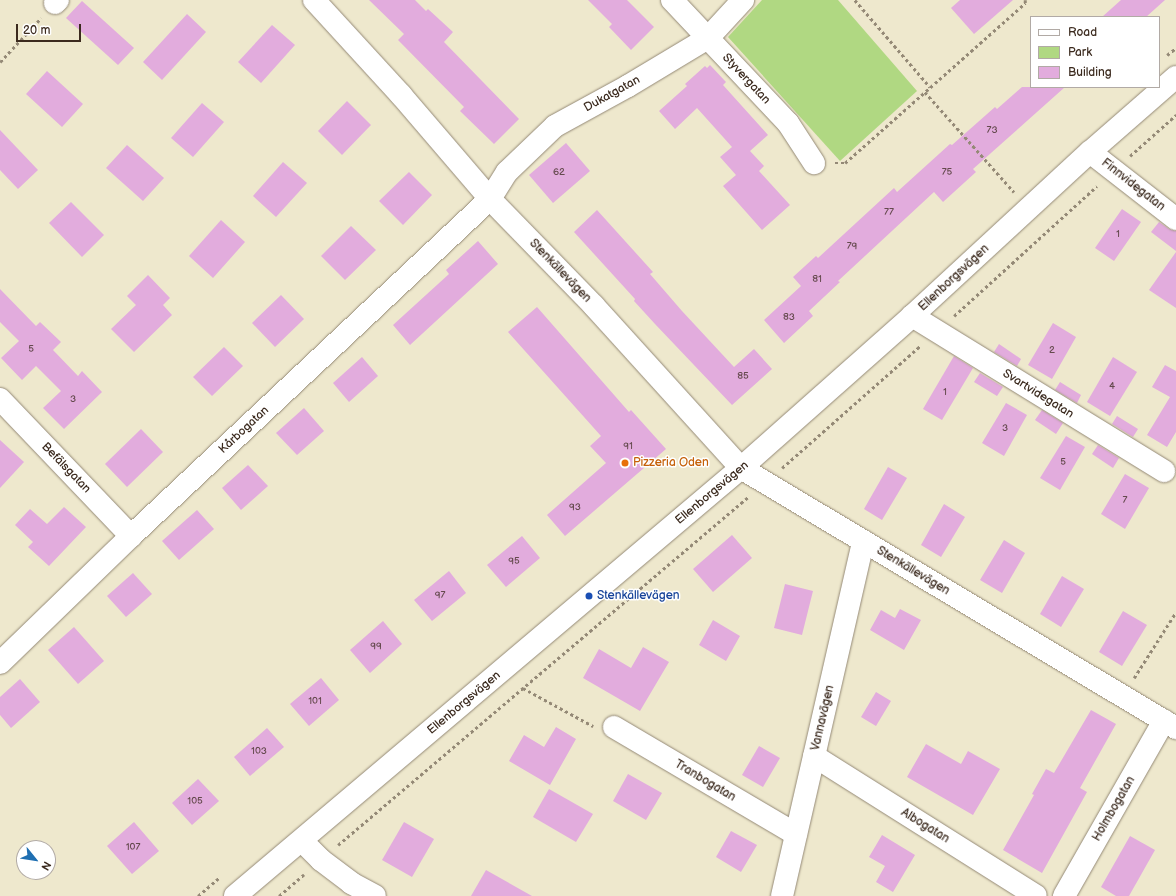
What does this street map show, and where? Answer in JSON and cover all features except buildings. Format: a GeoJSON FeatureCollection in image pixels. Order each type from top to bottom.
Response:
{"type":"FeatureCollection","features":[{"type":"Feature","properties":{"kind":"street","name":"Stenkällevägen"},"geometry":{"type":"LineString","coordinates":[[314,0],[401,95],[490,199],[594,306],[741,468],[1170,725]]}},
{"type":"Feature","properties":{"kind":"street","name":"Styvergatan"},"geometry":{"type":"LineString","coordinates":[[672,0],[788,123],[814,162]]}},
{"type":"Feature","properties":{"kind":"street","name":"Dukatgatan"},"geometry":{"type":"LineString","coordinates":[[490,199],[506,172],[555,126],[708,38],[743,0]]}},
{"type":"Feature","properties":{"kind":"street","name":"Ellenborgsvägen"},"geometry":{"type":"LineString","coordinates":[[235,896],[302,841],[741,468],[912,316],[1090,152],[1176,77]]}},
{"type":"Feature","properties":{"kind":"street","name":"Finnvidegatan"},"geometry":{"type":"LineString","coordinates":[[1090,152],[1176,219]]}},
{"type":"Feature","properties":{"kind":"street","name":"Kårbogatan"},"geometry":{"type":"LineString","coordinates":[[0,663],[131,536],[490,199]]}},
{"type":"Feature","properties":{"kind":"street","name":"Svartvidegatan"},"geometry":{"type":"LineString","coordinates":[[912,316],[1164,471]]}},
{"type":"Feature","properties":{"kind":"street","name":"Befälsgatan"},"geometry":{"type":"LineString","coordinates":[[0,399],[131,536]]}},
{"type":"Feature","properties":{"kind":"street","name":"Vannavägen"},"geometry":{"type":"LineString","coordinates":[[782,896],[863,541]]}},
{"type":"Feature","properties":{"kind":"street","name":"Holmbogatan"},"geometry":{"type":"LineString","coordinates":[[1064,896],[1170,725]]}},
{"type":"Feature","properties":{"kind":"street","name":"Tranbogatan"},"geometry":{"type":"LineString","coordinates":[[614,727],[796,834]]}},
{"type":"Feature","properties":{"kind":"street","name":"Albogatan"},"geometry":{"type":"LineString","coordinates":[[814,756],[1036,896]]}},
{"type":"Feature","properties":{"kind":"street"},"geometry":{"type":"LineString","coordinates":[[302,841],[327,864],[352,883],[375,896]]}},
{"type":"Feature","properties":{"kind":"path"},"geometry":{"type":"LineString","coordinates":[[855,0],[930,87]]}},
{"type":"Feature","properties":{"kind":"path"},"geometry":{"type":"LineString","coordinates":[[814,162],[845,163],[1025,3],[1025,0]]}},
{"type":"Feature","properties":{"kind":"path"},"geometry":{"type":"LineString","coordinates":[[0,62],[57,1]]}},
{"type":"Feature","properties":{"kind":"path"},"geometry":{"type":"LineString","coordinates":[[925,92],[1015,192]]}},
{"type":"Feature","properties":{"kind":"path"},"geometry":{"type":"LineString","coordinates":[[1123,696],[1176,612]]}},
{"type":"Feature","properties":{"kind":"path"},"geometry":{"type":"LineString","coordinates":[[523,688],[598,729],[614,727]]}},
{"type":"Feature","properties":{"kind":"green space"},"geometry":{"type":"Polygon","coordinates":[[[762,0],[838,0],[917,91],[840,161],[728,37],[762,0]]]}},
{"type":"Feature","properties":{"kind":"place","name":"Pizzeria Oden"},"geometry":{"type":"Point","coordinates":[625,463]}},
{"type":"Feature","properties":{"kind":"place","name":"Stenkällevägen"},"geometry":{"type":"Point","coordinates":[589,596]}}]}
